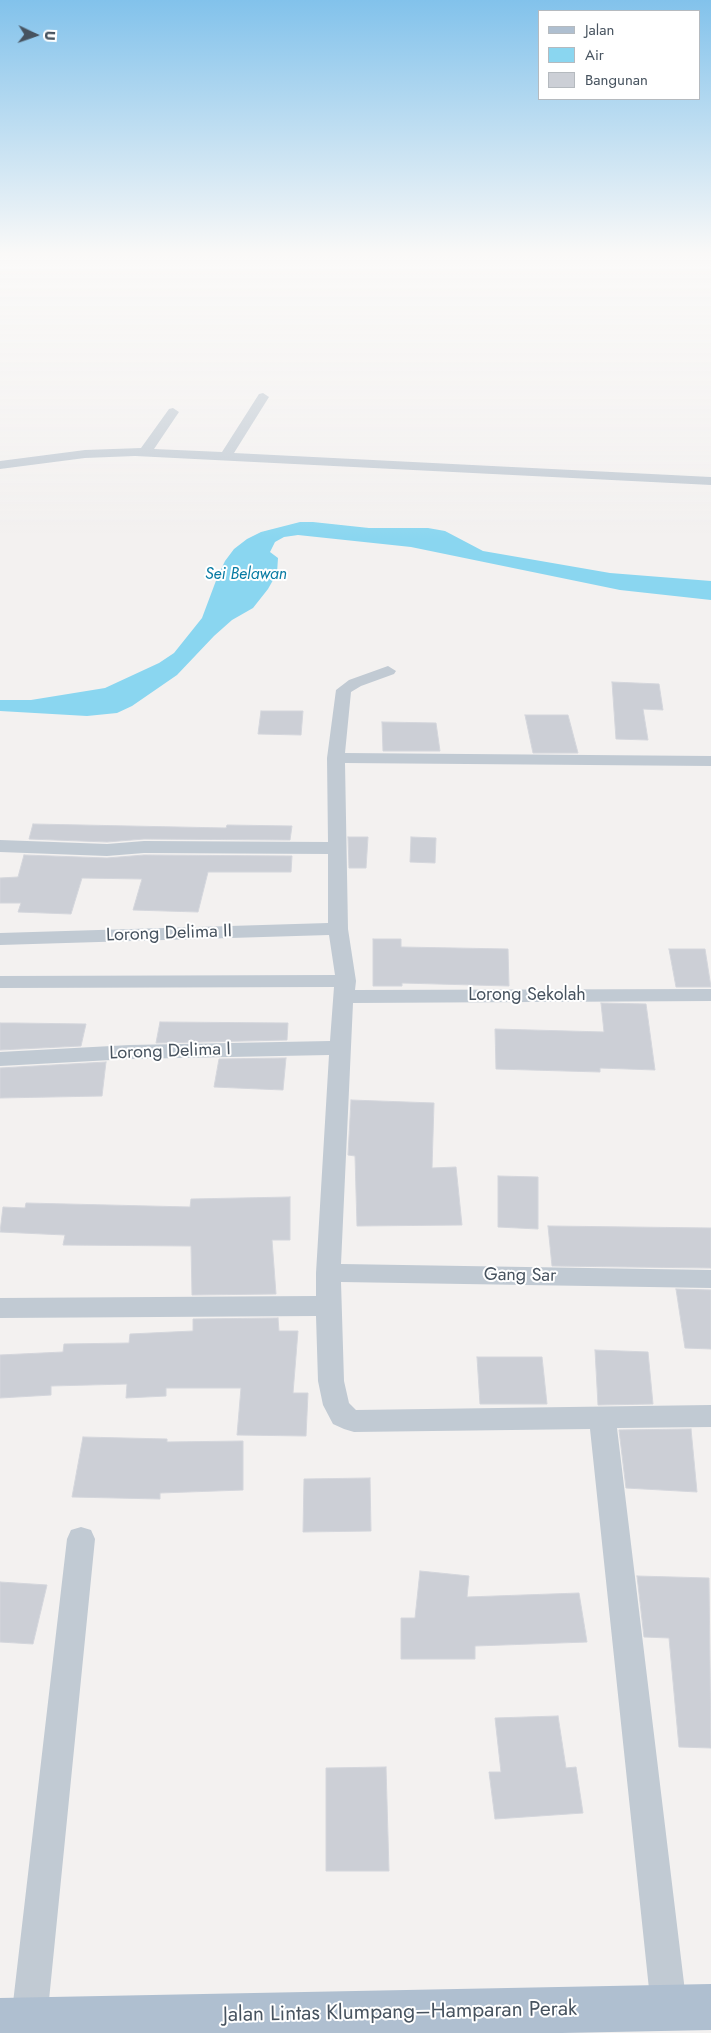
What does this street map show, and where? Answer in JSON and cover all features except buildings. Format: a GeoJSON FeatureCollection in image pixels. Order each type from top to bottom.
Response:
{"type":"FeatureCollection","features":[{"type":"Feature","properties":{"kind":"main road","name":"Jalan Lintas Klumpang–Hamparan Perak"},"geometry":{"type":"LineString","coordinates":[[14,2021],[178,2025],[431,2022],[663,2014]]}},
{"type":"Feature","properties":{"kind":"street"},"geometry":{"type":"LineString","coordinates":[[226,456],[263,397]]}},
{"type":"Feature","properties":{"kind":"street"},"geometry":{"type":"LineString","coordinates":[[145,452],[173,412]]}},
{"type":"Feature","properties":{"kind":"street"},"geometry":{"type":"LineString","coordinates":[[0,465],[85,454],[145,452],[711,481]]}},
{"type":"Feature","properties":{"kind":"street"},"geometry":{"type":"LineString","coordinates":[[388,671],[344,690],[336,758],[338,929],[345,989],[328,1273],[331,1382],[336,1405],[343,1416],[354,1421],[602,1416],[711,1416]]}},
{"type":"Feature","properties":{"kind":"street"},"geometry":{"type":"LineString","coordinates":[[336,758],[711,762]]}},
{"type":"Feature","properties":{"kind":"street"},"geometry":{"type":"LineString","coordinates":[[0,846],[107,850],[144,846],[337,848]]}},
{"type":"Feature","properties":{"kind":"street","name":"Lorong Delima II"},"geometry":{"type":"LineString","coordinates":[[0,938],[338,929]]}},
{"type":"Feature","properties":{"kind":"street","name":"Lorong Sekolah"},"geometry":{"type":"LineString","coordinates":[[0,982],[711,995]]}},
{"type":"Feature","properties":{"kind":"street","name":"Lorong Delima I"},"geometry":{"type":"LineString","coordinates":[[0,1059],[130,1052],[341,1048]]}},
{"type":"Feature","properties":{"kind":"street","name":"Gang Sar"},"geometry":{"type":"LineString","coordinates":[[328,1273],[711,1278]]}},
{"type":"Feature","properties":{"kind":"street"},"geometry":{"type":"LineString","coordinates":[[0,1308],[329,1306]]}},
{"type":"Feature","properties":{"kind":"street"},"geometry":{"type":"LineString","coordinates":[[602,1416],[663,2014]]}},
{"type":"Feature","properties":{"kind":"street"},"geometry":{"type":"LineString","coordinates":[[14,2021],[81,1539]]}},
{"type":"Feature","properties":{"kind":"water","name":"Sei Belawan"},"geometry":{"type":"Polygon","coordinates":[[[300,522],[369,528],[428,528],[445,531],[483,551],[610,573],[711,581],[711,600],[620,590],[411,547],[298,535],[284,537],[275,542],[270,552],[278,558],[277,573],[268,589],[253,608],[232,620],[177,675],[132,706],[117,713],[87,716],[0,711],[0,700],[31,700],[105,688],[159,663],[174,653],[202,618],[217,578],[225,561],[234,549],[247,539],[261,532],[300,522]]]}}]}
